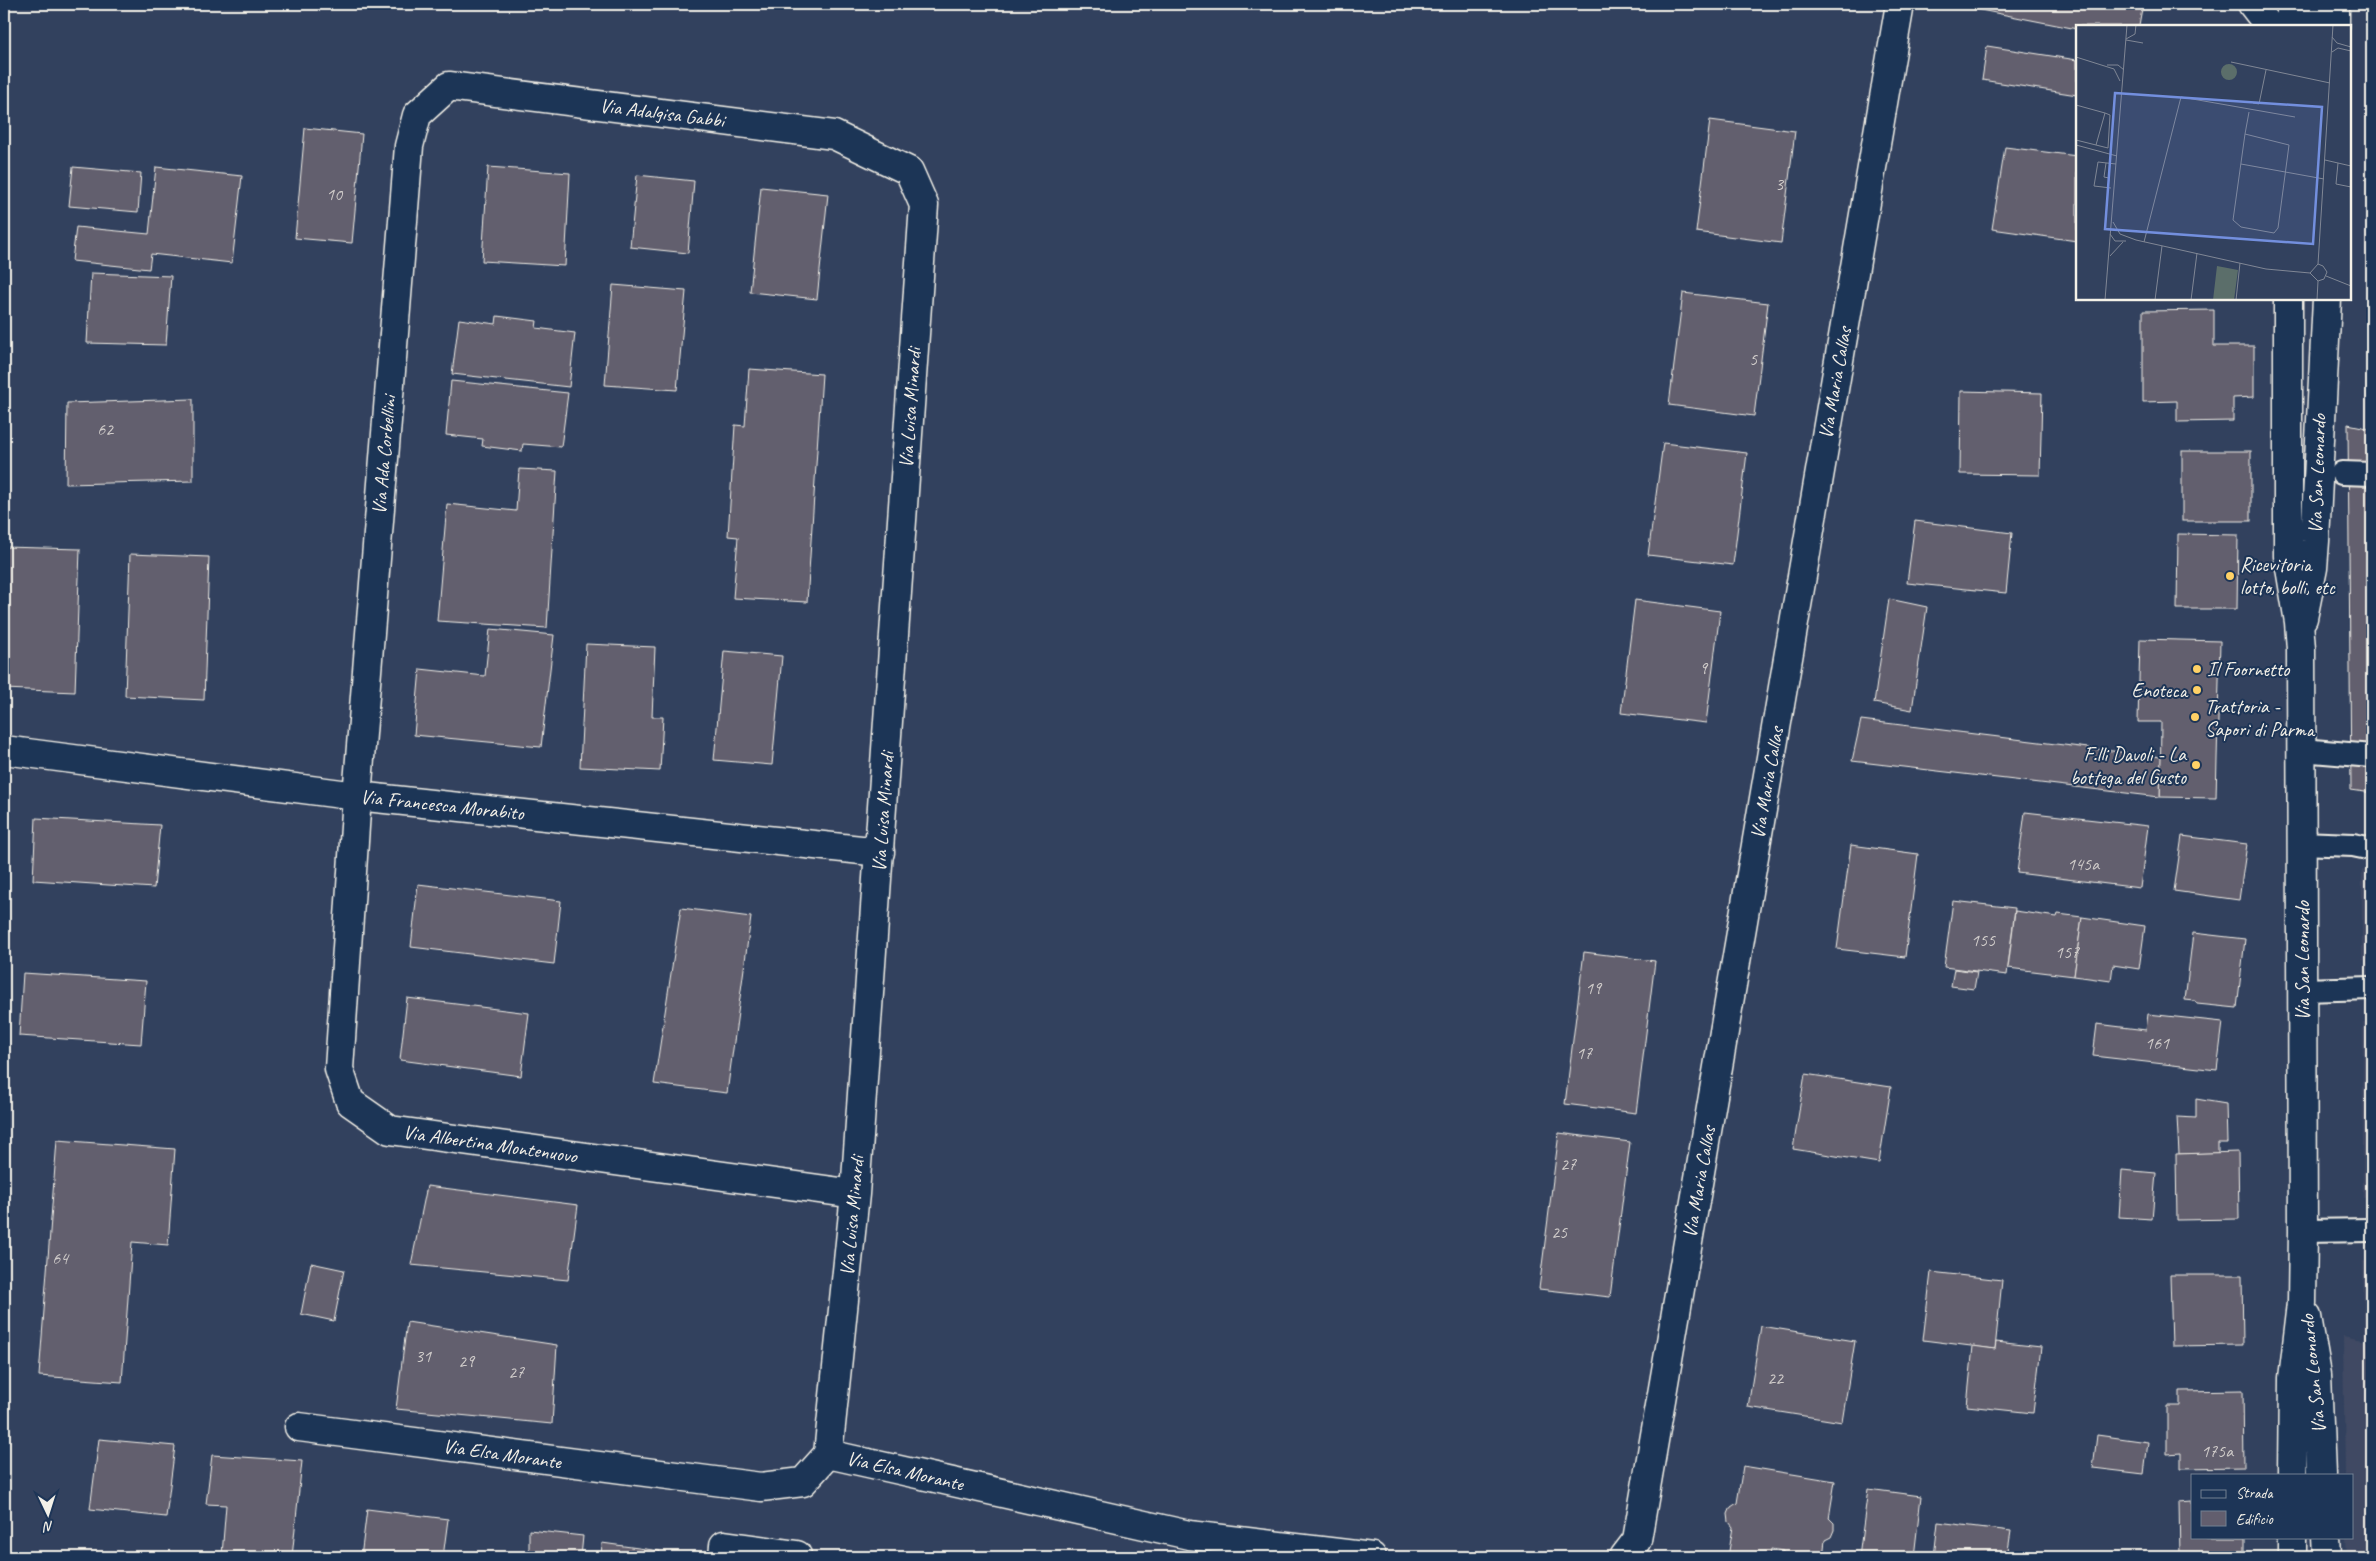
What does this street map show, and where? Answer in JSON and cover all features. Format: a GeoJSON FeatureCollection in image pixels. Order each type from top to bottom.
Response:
{"type":"FeatureCollection","features":[{"type":"Feature","properties":{"kind":"street","name":"Via Maria Callas"},"geometry":{"type":"LineString","coordinates":[[1624,1557],[1637,1540],[1639,1531],[1900,4]]}},
{"type":"Feature","properties":{"kind":"street"},"geometry":{"type":"LineString","coordinates":[[2252,4],[2268,25]]}},
{"type":"Feature","properties":{"kind":"street"},"geometry":{"type":"LineString","coordinates":[[2291,4],[2291,25]]}},
{"type":"Feature","properties":{"kind":"street"},"geometry":{"type":"LineString","coordinates":[[2314,25],[2315,4]]}},
{"type":"Feature","properties":{"kind":"street"},"geometry":{"type":"LineString","coordinates":[[2335,4],[2335,25]]}},
{"type":"Feature","properties":{"kind":"street","name":"Via Adalgisa Gabbi"},"geometry":{"type":"LineString","coordinates":[[417,115],[449,86],[483,89],[834,135],[909,172]]}},
{"type":"Feature","properties":{"kind":"street","name":"Via Ada Corbellini"},"geometry":{"type":"LineString","coordinates":[[357,796],[409,146],[417,115]]}},
{"type":"Feature","properties":{"kind":"street","name":"Via Luisa Minardi"},"geometry":{"type":"LineString","coordinates":[[828,1454],[855,1194],[924,205],[909,172]]}},
{"type":"Feature","properties":{"kind":"street","name":"Via San Leonardo"},"geometry":{"type":"LineString","coordinates":[[2288,300],[2288,549],[2301,649]]}},
{"type":"Feature","properties":{"kind":"street","name":"Via San Leonardo"},"geometry":{"type":"LineString","coordinates":[[2292,1474],[2293,1378],[2302,1303],[2303,1273],[2301,649],[2315,541],[2327,300]]}},
{"type":"Feature","properties":{"kind":"street","name":"Via Francesca Morabito"},"geometry":{"type":"LineString","coordinates":[[4,750],[357,796],[880,852]]}},
{"type":"Feature","properties":{"kind":"street","name":"Via Albertina Montenuovo"},"geometry":{"type":"LineString","coordinates":[[357,796],[339,1069],[350,1102],[390,1130],[855,1194]]}},
{"type":"Feature","properties":{"kind":"street","name":"Via San Leonardo"},"geometry":{"type":"LineString","coordinates":[[2303,1273],[2317,1375],[2321,1474]]}},
{"type":"Feature","properties":{"kind":"street","name":"Via Elsa Morante"},"geometry":{"type":"LineString","coordinates":[[299,1427],[761,1487],[803,1482],[828,1454],[1190,1535],[1372,1557]]}},
{"type":"Feature","properties":{"kind":"street"},"geometry":{"type":"LineString","coordinates":[[2292,1538],[2292,1557]]}},
{"type":"Feature","properties":{"kind":"street"},"geometry":{"type":"LineString","coordinates":[[2326,1538],[2327,1557]]}},
{"type":"Feature","properties":{"kind":"street"},"geometry":{"type":"LineString","coordinates":[[723,1557],[724,1545],[797,1555]]}},
{"type":"Feature","properties":{"kind":"lane"},"geometry":{"type":"LineString","coordinates":[[2342,473],[2372,474]]}},
{"type":"Feature","properties":{"kind":"lane"},"geometry":{"type":"LineString","coordinates":[[2301,750],[2372,756]]}},
{"type":"Feature","properties":{"kind":"lane"},"geometry":{"type":"LineString","coordinates":[[2301,844],[2353,846],[2372,849]]}},
{"type":"Feature","properties":{"kind":"lane"},"geometry":{"type":"LineString","coordinates":[[2302,990],[2372,988]]}},
{"type":"Feature","properties":{"kind":"lane"},"geometry":{"type":"LineString","coordinates":[[2303,1231],[2372,1230]]}},
{"type":"Feature","properties":{"kind":"shaded area"},"geometry":{"type":"Polygon","coordinates":[[[2362,870],[2372,872],[2372,960],[2362,960],[2362,870]]]}},
{"type":"Feature","properties":{"kind":"shaded area"},"geometry":{"type":"Polygon","coordinates":[[[2363,1023],[2372,1023],[2372,1198],[2363,1198],[2363,1023]]]}},
{"type":"Feature","properties":{"kind":"shaded area"},"geometry":{"type":"Polygon","coordinates":[[[2363,1261],[2372,1261],[2372,1339],[2364,1338],[2363,1261]]]}},
{"type":"Feature","properties":{"kind":"shaded area"},"geometry":{"type":"Polygon","coordinates":[[[2343,1336],[2372,1342],[2372,1557],[2347,1557],[2346,1538],[2354,1538],[2354,1474],[2345,1474],[2343,1336]]]}},
{"type":"Feature","properties":{"kind":"building"},"geometry":{"type":"Polygon","coordinates":[[[2143,4],[2139,25],[2076,25],[2076,29],[1955,5],[2143,4]]]}},
{"type":"Feature","properties":{"kind":"building"},"geometry":{"type":"Polygon","coordinates":[[[1987,46],[2076,60],[2076,95],[1982,80],[1987,46]]]}},
{"type":"Feature","properties":{"kind":"building"},"geometry":{"type":"Polygon","coordinates":[[[1710,120],[1795,131],[1781,243],[1696,232],[1710,120]]]}},
{"type":"Feature","properties":{"kind":"building"},"geometry":{"type":"Polygon","coordinates":[[[305,128],[362,134],[352,243],[295,238],[305,128]]]}},
{"type":"Feature","properties":{"kind":"building"},"geometry":{"type":"Polygon","coordinates":[[[2005,147],[2076,156],[2076,241],[1992,229],[2005,147]]]}},
{"type":"Feature","properties":{"kind":"building"},"geometry":{"type":"Polygon","coordinates":[[[73,167],[141,173],[138,212],[69,206],[73,167]]]}},
{"type":"Feature","properties":{"kind":"building"},"geometry":{"type":"Polygon","coordinates":[[[156,167],[242,176],[232,263],[151,254],[149,269],[72,261],[76,227],[149,234],[156,167]]]}},
{"type":"Feature","properties":{"kind":"building"},"geometry":{"type":"Polygon","coordinates":[[[488,167],[570,173],[565,266],[482,261],[488,167]]]}},
{"type":"Feature","properties":{"kind":"building"},"geometry":{"type":"Polygon","coordinates":[[[637,175],[694,181],[688,253],[630,247],[637,175]]]}},
{"type":"Feature","properties":{"kind":"building"},"geometry":{"type":"Polygon","coordinates":[[[761,187],[828,194],[817,299],[750,292],[761,187]]]}},
{"type":"Feature","properties":{"kind":"building"},"geometry":{"type":"Polygon","coordinates":[[[91,273],[171,276],[166,345],[87,343],[91,273]]]}},
{"type":"Feature","properties":{"kind":"building"},"geometry":{"type":"Polygon","coordinates":[[[613,285],[686,291],[677,390],[605,385],[613,285]]]}},
{"type":"Feature","properties":{"kind":"building"},"geometry":{"type":"Polygon","coordinates":[[[1683,293],[1768,303],[1754,416],[1669,405],[1683,293]]]}},
{"type":"Feature","properties":{"kind":"building"},"geometry":{"type":"Polygon","coordinates":[[[2214,310],[2214,346],[2254,346],[2254,397],[2233,398],[2233,421],[2177,422],[2177,401],[2143,402],[2143,311],[2214,310]]]}},
{"type":"Feature","properties":{"kind":"building"},"geometry":{"type":"Polygon","coordinates":[[[497,316],[537,321],[536,328],[575,333],[569,387],[452,374],[459,319],[496,324],[497,316]]]}},
{"type":"Feature","properties":{"kind":"building"},"geometry":{"type":"Polygon","coordinates":[[[749,369],[822,374],[807,602],[733,598],[738,537],[728,536],[735,425],[745,426],[749,369]]]}},
{"type":"Feature","properties":{"kind":"building"},"geometry":{"type":"Polygon","coordinates":[[[451,381],[568,393],[561,447],[523,444],[522,451],[482,446],[483,439],[446,435],[451,381]]]}},
{"type":"Feature","properties":{"kind":"building"},"geometry":{"type":"Polygon","coordinates":[[[1961,391],[2042,393],[2040,475],[1960,474],[1961,391]]]}},
{"type":"Feature","properties":{"kind":"building"},"geometry":{"type":"Polygon","coordinates":[[[193,399],[193,481],[66,484],[67,403],[193,399]]]}},
{"type":"Feature","properties":{"kind":"building"},"geometry":{"type":"Polygon","coordinates":[[[2348,424],[2372,429],[2372,793],[2351,790],[2348,424]]]}},
{"type":"Feature","properties":{"kind":"building"},"geometry":{"type":"Polygon","coordinates":[[[1663,443],[1747,453],[1733,565],[1648,555],[1663,443]]]}},
{"type":"Feature","properties":{"kind":"building"},"geometry":{"type":"Polygon","coordinates":[[[2182,451],[2251,451],[2251,521],[2182,521],[2182,451]]]}},
{"type":"Feature","properties":{"kind":"building"},"geometry":{"type":"Polygon","coordinates":[[[519,469],[557,471],[547,628],[437,621],[447,504],[516,511],[519,469]]]}},
{"type":"Feature","properties":{"kind":"building"},"geometry":{"type":"Polygon","coordinates":[[[1915,521],[2012,533],[2006,593],[1907,583],[1915,521]]]}},
{"type":"Feature","properties":{"kind":"building"},"geometry":{"type":"Polygon","coordinates":[[[2178,534],[2238,535],[2237,609],[2177,609],[2178,534]]]}},
{"type":"Feature","properties":{"kind":"building"},"geometry":{"type":"Polygon","coordinates":[[[4,547],[80,549],[75,692],[4,689],[4,547]]]}},
{"type":"Feature","properties":{"kind":"building"},"geometry":{"type":"Polygon","coordinates":[[[130,554],[209,557],[204,700],[125,696],[130,554]]]}},
{"type":"Feature","properties":{"kind":"building"},"geometry":{"type":"Polygon","coordinates":[[[1889,599],[1927,607],[1912,710],[1874,703],[1889,599]]]}},
{"type":"Feature","properties":{"kind":"building"},"geometry":{"type":"Polygon","coordinates":[[[1635,600],[1720,611],[1706,723],[1621,713],[1635,600]]]}},
{"type":"Feature","properties":{"kind":"building"},"geometry":{"type":"Polygon","coordinates":[[[490,629],[554,635],[541,747],[414,735],[420,669],[485,676],[490,629]]]}},
{"type":"Feature","properties":{"kind":"building"},"geometry":{"type":"Polygon","coordinates":[[[2140,639],[2220,641],[2216,798],[2160,797],[2161,722],[2138,722],[2140,639]]]}},
{"type":"Feature","properties":{"kind":"building"},"geometry":{"type":"Polygon","coordinates":[[[586,644],[655,647],[652,717],[663,717],[660,771],[580,767],[586,644]]]}},
{"type":"Feature","properties":{"kind":"building"},"geometry":{"type":"Polygon","coordinates":[[[724,651],[782,656],[772,765],[714,760],[724,651]]]}},
{"type":"Feature","properties":{"kind":"building"},"geometry":{"type":"Polygon","coordinates":[[[1861,720],[2161,757],[2160,797],[1852,761],[1861,720]]]}},
{"type":"Feature","properties":{"kind":"building"},"geometry":{"type":"Polygon","coordinates":[[[2025,812],[2148,826],[2140,888],[2017,873],[2025,812]]]}},
{"type":"Feature","properties":{"kind":"building"},"geometry":{"type":"Polygon","coordinates":[[[36,818],[160,825],[154,888],[33,880],[36,818]]]}},
{"type":"Feature","properties":{"kind":"building"},"geometry":{"type":"Polygon","coordinates":[[[2182,836],[2247,844],[2239,900],[2174,891],[2182,836]]]}},
{"type":"Feature","properties":{"kind":"building"},"geometry":{"type":"Polygon","coordinates":[[[1851,845],[1918,854],[1905,957],[1837,949],[1851,845]]]}},
{"type":"Feature","properties":{"kind":"building"},"geometry":{"type":"Polygon","coordinates":[[[418,884],[561,901],[554,964],[411,947],[418,884]]]}},
{"type":"Feature","properties":{"kind":"building"},"geometry":{"type":"Polygon","coordinates":[[[1953,901],[2015,908],[2007,975],[1944,967],[1953,901]]]}},
{"type":"Feature","properties":{"kind":"building"},"geometry":{"type":"Polygon","coordinates":[[[681,908],[751,917],[727,1093],[654,1084],[681,908]]]}},
{"type":"Feature","properties":{"kind":"building"},"geometry":{"type":"Polygon","coordinates":[[[2015,911],[2057,917],[2058,914],[2082,917],[2074,976],[2008,968],[2015,911]]]}},
{"type":"Feature","properties":{"kind":"building"},"geometry":{"type":"Polygon","coordinates":[[[2082,917],[2145,926],[2139,969],[2113,965],[2111,981],[2074,976],[2082,917]]]}},
{"type":"Feature","properties":{"kind":"building"},"geometry":{"type":"Polygon","coordinates":[[[2193,933],[2245,939],[2237,1008],[2197,1004],[2195,1001],[2185,1000],[2193,933]]]}},
{"type":"Feature","properties":{"kind":"building"},"geometry":{"type":"Polygon","coordinates":[[[1584,952],[1655,961],[1636,1113],[1565,1104],[1584,952]]]}},
{"type":"Feature","properties":{"kind":"building"},"geometry":{"type":"Polygon","coordinates":[[[1954,969],[1977,972],[1974,989],[1951,986],[1954,969]]]}},
{"type":"Feature","properties":{"kind":"building"},"geometry":{"type":"Polygon","coordinates":[[[23,973],[146,981],[141,1044],[19,1036],[23,973]]]}},
{"type":"Feature","properties":{"kind":"building"},"geometry":{"type":"Polygon","coordinates":[[[407,998],[529,1013],[521,1076],[400,1060],[407,998]]]}},
{"type":"Feature","properties":{"kind":"building"},"geometry":{"type":"Polygon","coordinates":[[[2148,1014],[2223,1022],[2217,1070],[2093,1056],[2097,1024],[2146,1030],[2148,1014]]]}},
{"type":"Feature","properties":{"kind":"building"},"geometry":{"type":"Polygon","coordinates":[[[1805,1074],[1891,1087],[1879,1163],[1793,1149],[1805,1074]]]}},
{"type":"Feature","properties":{"kind":"building"},"geometry":{"type":"Polygon","coordinates":[[[2196,1099],[2226,1104],[2227,1143],[2218,1143],[2218,1153],[2179,1154],[2177,1117],[2196,1118],[2196,1099]]]}},
{"type":"Feature","properties":{"kind":"building"},"geometry":{"type":"Polygon","coordinates":[[[1559,1133],[1630,1142],[1610,1297],[1539,1289],[1559,1133]]]}},
{"type":"Feature","properties":{"kind":"building"},"geometry":{"type":"Polygon","coordinates":[[[57,1140],[175,1149],[168,1245],[132,1242],[122,1382],[39,1376],[57,1140]]]}},
{"type":"Feature","properties":{"kind":"building"},"geometry":{"type":"Polygon","coordinates":[[[2238,1152],[2239,1219],[2177,1220],[2176,1154],[2238,1152]]]}},
{"type":"Feature","properties":{"kind":"building"},"geometry":{"type":"Polygon","coordinates":[[[2122,1170],[2156,1173],[2152,1219],[2119,1217],[2122,1170]]]}},
{"type":"Feature","properties":{"kind":"building"},"geometry":{"type":"Polygon","coordinates":[[[427,1186],[578,1205],[568,1280],[411,1265],[427,1186]]]}},
{"type":"Feature","properties":{"kind":"building"},"geometry":{"type":"Polygon","coordinates":[[[311,1263],[344,1270],[334,1321],[301,1314],[311,1263]]]}},
{"type":"Feature","properties":{"kind":"building"},"geometry":{"type":"Polygon","coordinates":[[[1931,1272],[2002,1280],[1995,1349],[1923,1340],[1931,1272]]]}},
{"type":"Feature","properties":{"kind":"building"},"geometry":{"type":"Polygon","coordinates":[[[2170,1275],[2242,1275],[2243,1345],[2172,1346],[2170,1275]]]}},
{"type":"Feature","properties":{"kind":"building"},"geometry":{"type":"Polygon","coordinates":[[[407,1322],[557,1345],[552,1424],[396,1409],[407,1322]]]}},
{"type":"Feature","properties":{"kind":"building"},"geometry":{"type":"Polygon","coordinates":[[[1761,1326],[1855,1341],[1842,1422],[1748,1407],[1761,1326]]]}},
{"type":"Feature","properties":{"kind":"building"},"geometry":{"type":"Polygon","coordinates":[[[1996,1342],[2041,1347],[2033,1413],[1967,1406],[1973,1346],[1995,1349],[1996,1342]]]}},
{"type":"Feature","properties":{"kind":"building"},"geometry":{"type":"Polygon","coordinates":[[[2243,1390],[2244,1467],[2181,1468],[2181,1453],[2167,1454],[2167,1406],[2180,1406],[2180,1391],[2243,1390]]]}},
{"type":"Feature","properties":{"kind":"building"},"geometry":{"type":"Polygon","coordinates":[[[2097,1435],[2148,1442],[2144,1474],[2093,1468],[2097,1435]]]}},
{"type":"Feature","properties":{"kind":"building"},"geometry":{"type":"Polygon","coordinates":[[[99,1439],[175,1446],[166,1517],[90,1509],[99,1439]]]}},
{"type":"Feature","properties":{"kind":"building"},"geometry":{"type":"Polygon","coordinates":[[[212,1455],[302,1461],[292,1557],[222,1555],[226,1505],[206,1504],[212,1455]]]}},
{"type":"Feature","properties":{"kind":"building"},"geometry":{"type":"Polygon","coordinates":[[[4,1457],[7,1457],[8,1516],[4,1516],[4,1457]]]}},
{"type":"Feature","properties":{"kind":"building"},"geometry":{"type":"Polygon","coordinates":[[[1743,1466],[1835,1481],[1829,1518],[1834,1523],[1834,1530],[1831,1537],[1825,1540],[1823,1557],[1782,1557],[1783,1551],[1771,1549],[1770,1557],[1728,1557],[1733,1527],[1729,1522],[1728,1514],[1731,1507],[1737,1503],[1743,1466]]]}},
{"type":"Feature","properties":{"kind":"building"},"geometry":{"type":"Polygon","coordinates":[[[1868,1489],[1921,1496],[1914,1557],[1859,1557],[1868,1489]]]}},
{"type":"Feature","properties":{"kind":"building"},"geometry":{"type":"Polygon","coordinates":[[[2191,1501],[2191,1538],[2244,1538],[2244,1557],[2180,1557],[2179,1502],[2191,1501]]]}},
{"type":"Feature","properties":{"kind":"building"},"geometry":{"type":"Polygon","coordinates":[[[367,1509],[448,1519],[443,1557],[361,1557],[367,1509]]]}},
{"type":"Feature","properties":{"kind":"building"},"geometry":{"type":"Polygon","coordinates":[[[1938,1522],[2011,1531],[2007,1557],[1934,1557],[1938,1522]]]}},
{"type":"Feature","properties":{"kind":"building"},"geometry":{"type":"Polygon","coordinates":[[[529,1530],[583,1536],[581,1557],[529,1557],[529,1530]]]}},
{"type":"Feature","properties":{"kind":"building"},"geometry":{"type":"Polygon","coordinates":[[[602,1543],[660,1551],[658,1557],[601,1557],[602,1543]]]}},
{"type":"Feature","properties":{"kind":"place","name":"Ricevitoria lotto, bolli, etc"},"geometry":{"type":"Point","coordinates":[2230,576]}},
{"type":"Feature","properties":{"kind":"place","name":"Il Foornetto"},"geometry":{"type":"Point","coordinates":[2197,669]}},
{"type":"Feature","properties":{"kind":"place","name":"Enoteca"},"geometry":{"type":"Point","coordinates":[2197,690]}},
{"type":"Feature","properties":{"kind":"place","name":"Trattoria - Sapori di Parma"},"geometry":{"type":"Point","coordinates":[2195,717]}},
{"type":"Feature","properties":{"kind":"place","name":"F.lli Davoli - La bottega del Gusto"},"geometry":{"type":"Point","coordinates":[2196,765]}}]}
